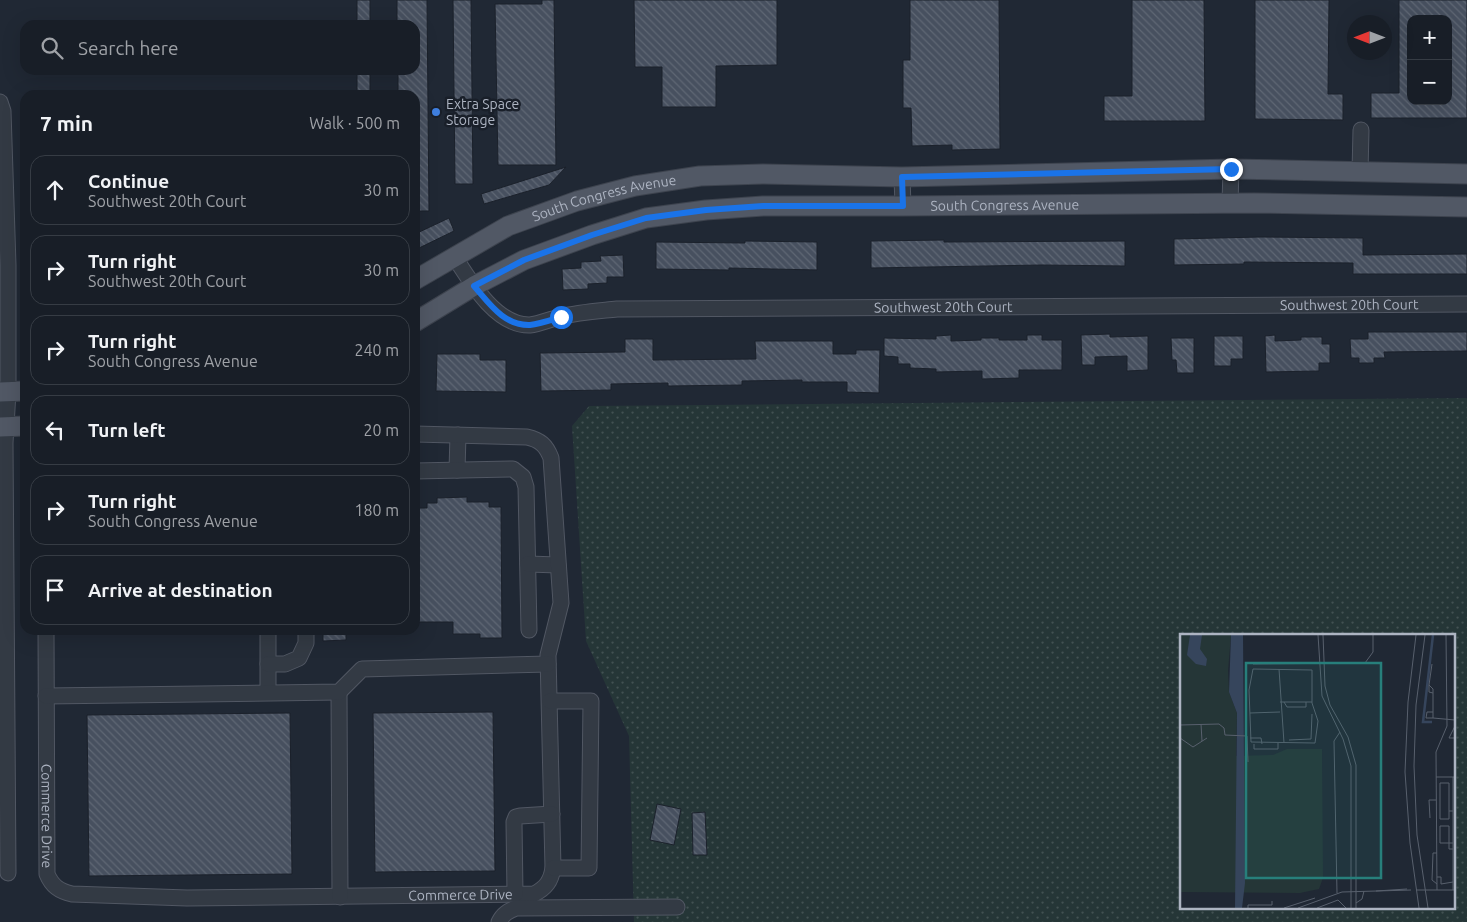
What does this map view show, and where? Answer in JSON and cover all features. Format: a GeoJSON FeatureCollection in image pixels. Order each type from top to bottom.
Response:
{"type":"FeatureCollection","features":[{"type":"Feature","properties":{"kind":"main road","name":"South Congress Avenue"},"geometry":{"type":"LineString","coordinates":[[420,277],[508,226],[577,201],[635,186],[700,176],[745,174],[902,177],[1231,169],[1467,174]]}},
{"type":"Feature","properties":{"kind":"main road","name":"South Congress Avenue"},"geometry":{"type":"LineString","coordinates":[[420,319],[474,286],[524,260],[592,235],[646,218],[706,210],[763,206],[1230,203],[1467,207]]}},
{"type":"Feature","properties":{"kind":"main road"},"geometry":{"type":"LineString","coordinates":[[3,427],[20,426]]}},
{"type":"Feature","properties":{"kind":"street"},"geometry":{"type":"LineString","coordinates":[[0,102],[3,111],[7,204],[11,392],[3,427],[8,873]]}},
{"type":"Feature","properties":{"kind":"street"},"geometry":{"type":"LineString","coordinates":[[1360,172],[1361,130]]}},
{"type":"Feature","properties":{"kind":"street"},"geometry":{"type":"LineString","coordinates":[[1230,203],[1231,169]]}},
{"type":"Feature","properties":{"kind":"street"},"geometry":{"type":"LineString","coordinates":[[902,177],[903,206]]}},
{"type":"Feature","properties":{"kind":"street","name":"Southwest 20th Court"},"geometry":{"type":"LineString","coordinates":[[454,256],[474,286],[504,317],[512,322],[531,325],[590,311],[617,309],[1467,304]]}},
{"type":"Feature","properties":{"kind":"street","name":"Commerce Drive"},"geometry":{"type":"LineString","coordinates":[[46,635],[47,874],[50,882],[56,888],[72,894],[187,898],[534,894],[548,884],[553,868],[548,664],[549,646],[556,625],[560,603],[551,458],[548,450],[542,443],[526,437],[420,434]]}},
{"type":"Feature","properties":{"kind":"street"},"geometry":{"type":"LineString","coordinates":[[457,470],[458,435]]}},
{"type":"Feature","properties":{"kind":"street"},"geometry":{"type":"LineString","coordinates":[[420,470],[513,469],[523,477],[526,487],[529,630]]}},
{"type":"Feature","properties":{"kind":"street"},"geometry":{"type":"LineString","coordinates":[[528,564],[558,565]]}},
{"type":"Feature","properties":{"kind":"street"},"geometry":{"type":"LineString","coordinates":[[268,635],[268,692]]}},
{"type":"Feature","properties":{"kind":"street"},"geometry":{"type":"LineString","coordinates":[[268,664],[285,664],[299,658],[306,642],[306,635]]}},
{"type":"Feature","properties":{"kind":"street"},"geometry":{"type":"LineString","coordinates":[[46,696],[339,692],[362,669],[548,664]]}},
{"type":"Feature","properties":{"kind":"street"},"geometry":{"type":"LineString","coordinates":[[339,692],[340,897]]}},
{"type":"Feature","properties":{"kind":"street"},"geometry":{"type":"LineString","coordinates":[[550,701],[591,701],[589,868],[553,868]]}},
{"type":"Feature","properties":{"kind":"street"},"geometry":{"type":"LineString","coordinates":[[515,894],[514,822],[516,817],[552,814]]}},
{"type":"Feature","properties":{"kind":"street"},"geometry":{"type":"LineString","coordinates":[[499,922],[508,911],[516,908],[677,906]]}},
{"type":"Feature","properties":{"kind":"shaded area"},"geometry":{"type":"Polygon","coordinates":[[[1466,398],[1467,922],[634,922],[629,736],[586,641],[572,426],[589,406],[1466,398]]]}},
{"type":"Feature","properties":{"kind":"building"},"geometry":{"type":"Polygon","coordinates":[[[357,0],[370,0],[370,20],[357,20],[357,0]]]}},
{"type":"Feature","properties":{"kind":"building"},"geometry":{"type":"Polygon","coordinates":[[[397,0],[427,0],[429,211],[420,211],[420,90],[398,90],[398,75],[420,75],[420,20],[397,20],[397,0]]]}},
{"type":"Feature","properties":{"kind":"building"},"geometry":{"type":"Polygon","coordinates":[[[453,0],[471,0],[473,184],[455,184],[453,0]]]}},
{"type":"Feature","properties":{"kind":"building"},"geometry":{"type":"Polygon","coordinates":[[[542,0],[554,0],[556,165],[498,165],[495,4],[542,4],[542,0]]]}},
{"type":"Feature","properties":{"kind":"building"},"geometry":{"type":"Polygon","coordinates":[[[634,0],[777,0],[777,65],[716,66],[716,107],[662,107],[662,67],[635,67],[634,0]]]}},
{"type":"Feature","properties":{"kind":"building"},"geometry":{"type":"Polygon","coordinates":[[[910,0],[999,0],[1000,149],[952,150],[952,145],[912,146],[911,108],[903,108],[903,60],[910,60],[910,0]]]}},
{"type":"Feature","properties":{"kind":"building"},"geometry":{"type":"Polygon","coordinates":[[[1132,0],[1204,0],[1205,121],[1104,121],[1104,96],[1132,96],[1132,0]]]}},
{"type":"Feature","properties":{"kind":"building"},"geometry":{"type":"Polygon","coordinates":[[[1255,0],[1329,0],[1328,94],[1343,94],[1343,120],[1255,119],[1255,0]]]}},
{"type":"Feature","properties":{"kind":"building"},"geometry":{"type":"Polygon","coordinates":[[[1399,0],[1467,0],[1467,118],[1371,118],[1371,93],[1399,93],[1399,0]]]}},
{"type":"Feature","properties":{"kind":"building"},"geometry":{"type":"Polygon","coordinates":[[[357,75],[370,75],[370,90],[357,90],[357,75]]]}},
{"type":"Feature","properties":{"kind":"building"},"geometry":{"type":"Polygon","coordinates":[[[566,167],[549,185],[484,204],[481,194],[566,167]]]}},
{"type":"Feature","properties":{"kind":"building"},"geometry":{"type":"Polygon","coordinates":[[[449,218],[454,231],[420,248],[420,232],[449,218]]]}},
{"type":"Feature","properties":{"kind":"building"},"geometry":{"type":"Polygon","coordinates":[[[1260,237],[1363,238],[1363,255],[1467,254],[1467,274],[1353,274],[1353,263],[1244,262],[1244,264],[1174,265],[1174,239],[1260,237]]]}},
{"type":"Feature","properties":{"kind":"building"},"geometry":{"type":"Polygon","coordinates":[[[944,240],[944,242],[1125,241],[1125,266],[1042,265],[871,268],[871,241],[944,240]]]}},
{"type":"Feature","properties":{"kind":"building"},"geometry":{"type":"Polygon","coordinates":[[[745,241],[817,242],[817,270],[656,269],[656,242],[745,243],[745,241]]]}},
{"type":"Feature","properties":{"kind":"building"},"geometry":{"type":"Polygon","coordinates":[[[623,255],[624,277],[607,277],[607,283],[588,284],[588,289],[563,290],[562,269],[581,268],[581,262],[601,261],[600,256],[623,255]]]}},
{"type":"Feature","properties":{"kind":"building"},"geometry":{"type":"Polygon","coordinates":[[[1368,332],[1467,332],[1467,351],[1384,352],[1385,358],[1374,358],[1374,363],[1359,363],[1359,358],[1351,358],[1350,339],[1368,339],[1368,332]]]}},
{"type":"Feature","properties":{"kind":"building"},"geometry":{"type":"Polygon","coordinates":[[[1110,334],[1110,337],[1148,336],[1148,370],[1127,371],[1127,356],[1095,357],[1095,365],[1082,365],[1081,335],[1110,334]]]}},
{"type":"Feature","properties":{"kind":"building"},"geometry":{"type":"Polygon","coordinates":[[[951,335],[951,341],[981,340],[981,338],[1027,340],[1027,335],[1042,335],[1042,340],[1062,340],[1062,370],[1019,370],[1019,378],[982,379],[982,371],[936,372],[936,369],[910,368],[910,364],[898,364],[898,357],[884,356],[884,338],[936,339],[936,336],[951,335]]]}},
{"type":"Feature","properties":{"kind":"building"},"geometry":{"type":"Polygon","coordinates":[[[1275,335],[1275,341],[1301,340],[1301,337],[1322,337],[1322,344],[1330,344],[1330,363],[1319,363],[1319,371],[1266,372],[1265,336],[1275,335]]]}},
{"type":"Feature","properties":{"kind":"building"},"geometry":{"type":"Polygon","coordinates":[[[1214,336],[1243,336],[1243,359],[1231,359],[1231,366],[1214,366],[1214,336]]]}},
{"type":"Feature","properties":{"kind":"building"},"geometry":{"type":"Polygon","coordinates":[[[1171,338],[1194,338],[1194,373],[1177,373],[1176,360],[1172,360],[1171,338]]]}},
{"type":"Feature","properties":{"kind":"building"},"geometry":{"type":"Polygon","coordinates":[[[625,339],[653,339],[653,360],[756,359],[755,341],[833,341],[833,354],[856,354],[856,350],[880,350],[879,393],[847,392],[847,382],[802,382],[802,380],[742,381],[742,385],[668,386],[668,383],[611,384],[611,390],[541,391],[540,353],[625,352],[625,339]]]}},
{"type":"Feature","properties":{"kind":"building"},"geometry":{"type":"Polygon","coordinates":[[[437,354],[480,354],[480,360],[506,360],[506,392],[436,391],[437,354]]]}},
{"type":"Feature","properties":{"kind":"building"},"geometry":{"type":"Polygon","coordinates":[[[467,497],[467,502],[489,502],[489,507],[501,507],[502,638],[480,638],[480,634],[453,634],[453,622],[420,622],[420,508],[427,508],[427,503],[437,503],[437,498],[467,497]]]}},
{"type":"Feature","properties":{"kind":"building"},"geometry":{"type":"Polygon","coordinates":[[[323,635],[346,635],[346,640],[323,641],[323,635]]]}},
{"type":"Feature","properties":{"kind":"building"},"geometry":{"type":"Polygon","coordinates":[[[493,712],[495,871],[375,872],[373,713],[493,712]]]}},
{"type":"Feature","properties":{"kind":"building"},"geometry":{"type":"Polygon","coordinates":[[[290,713],[292,874],[89,876],[87,715],[290,713]]]}},
{"type":"Feature","properties":{"kind":"building"},"geometry":{"type":"Polygon","coordinates":[[[657,804],[681,809],[674,845],[650,840],[657,804]]]}},
{"type":"Feature","properties":{"kind":"building"},"geometry":{"type":"Polygon","coordinates":[[[705,812],[707,855],[693,855],[692,813],[705,812]]]}},
{"type":"Feature","properties":{"kind":"place","name":"Extra Space Storage"},"geometry":{"type":"Point","coordinates":[436,112]}},
{"type":"Feature","properties":{"kind":"route"},"geometry":{"type":"LineString","coordinates":[[561,317],[531,325],[512,322],[496,311],[474,286],[524,260],[592,235],[646,218],[706,210],[763,206],[903,206],[902,177],[1231,169]]}}]}
